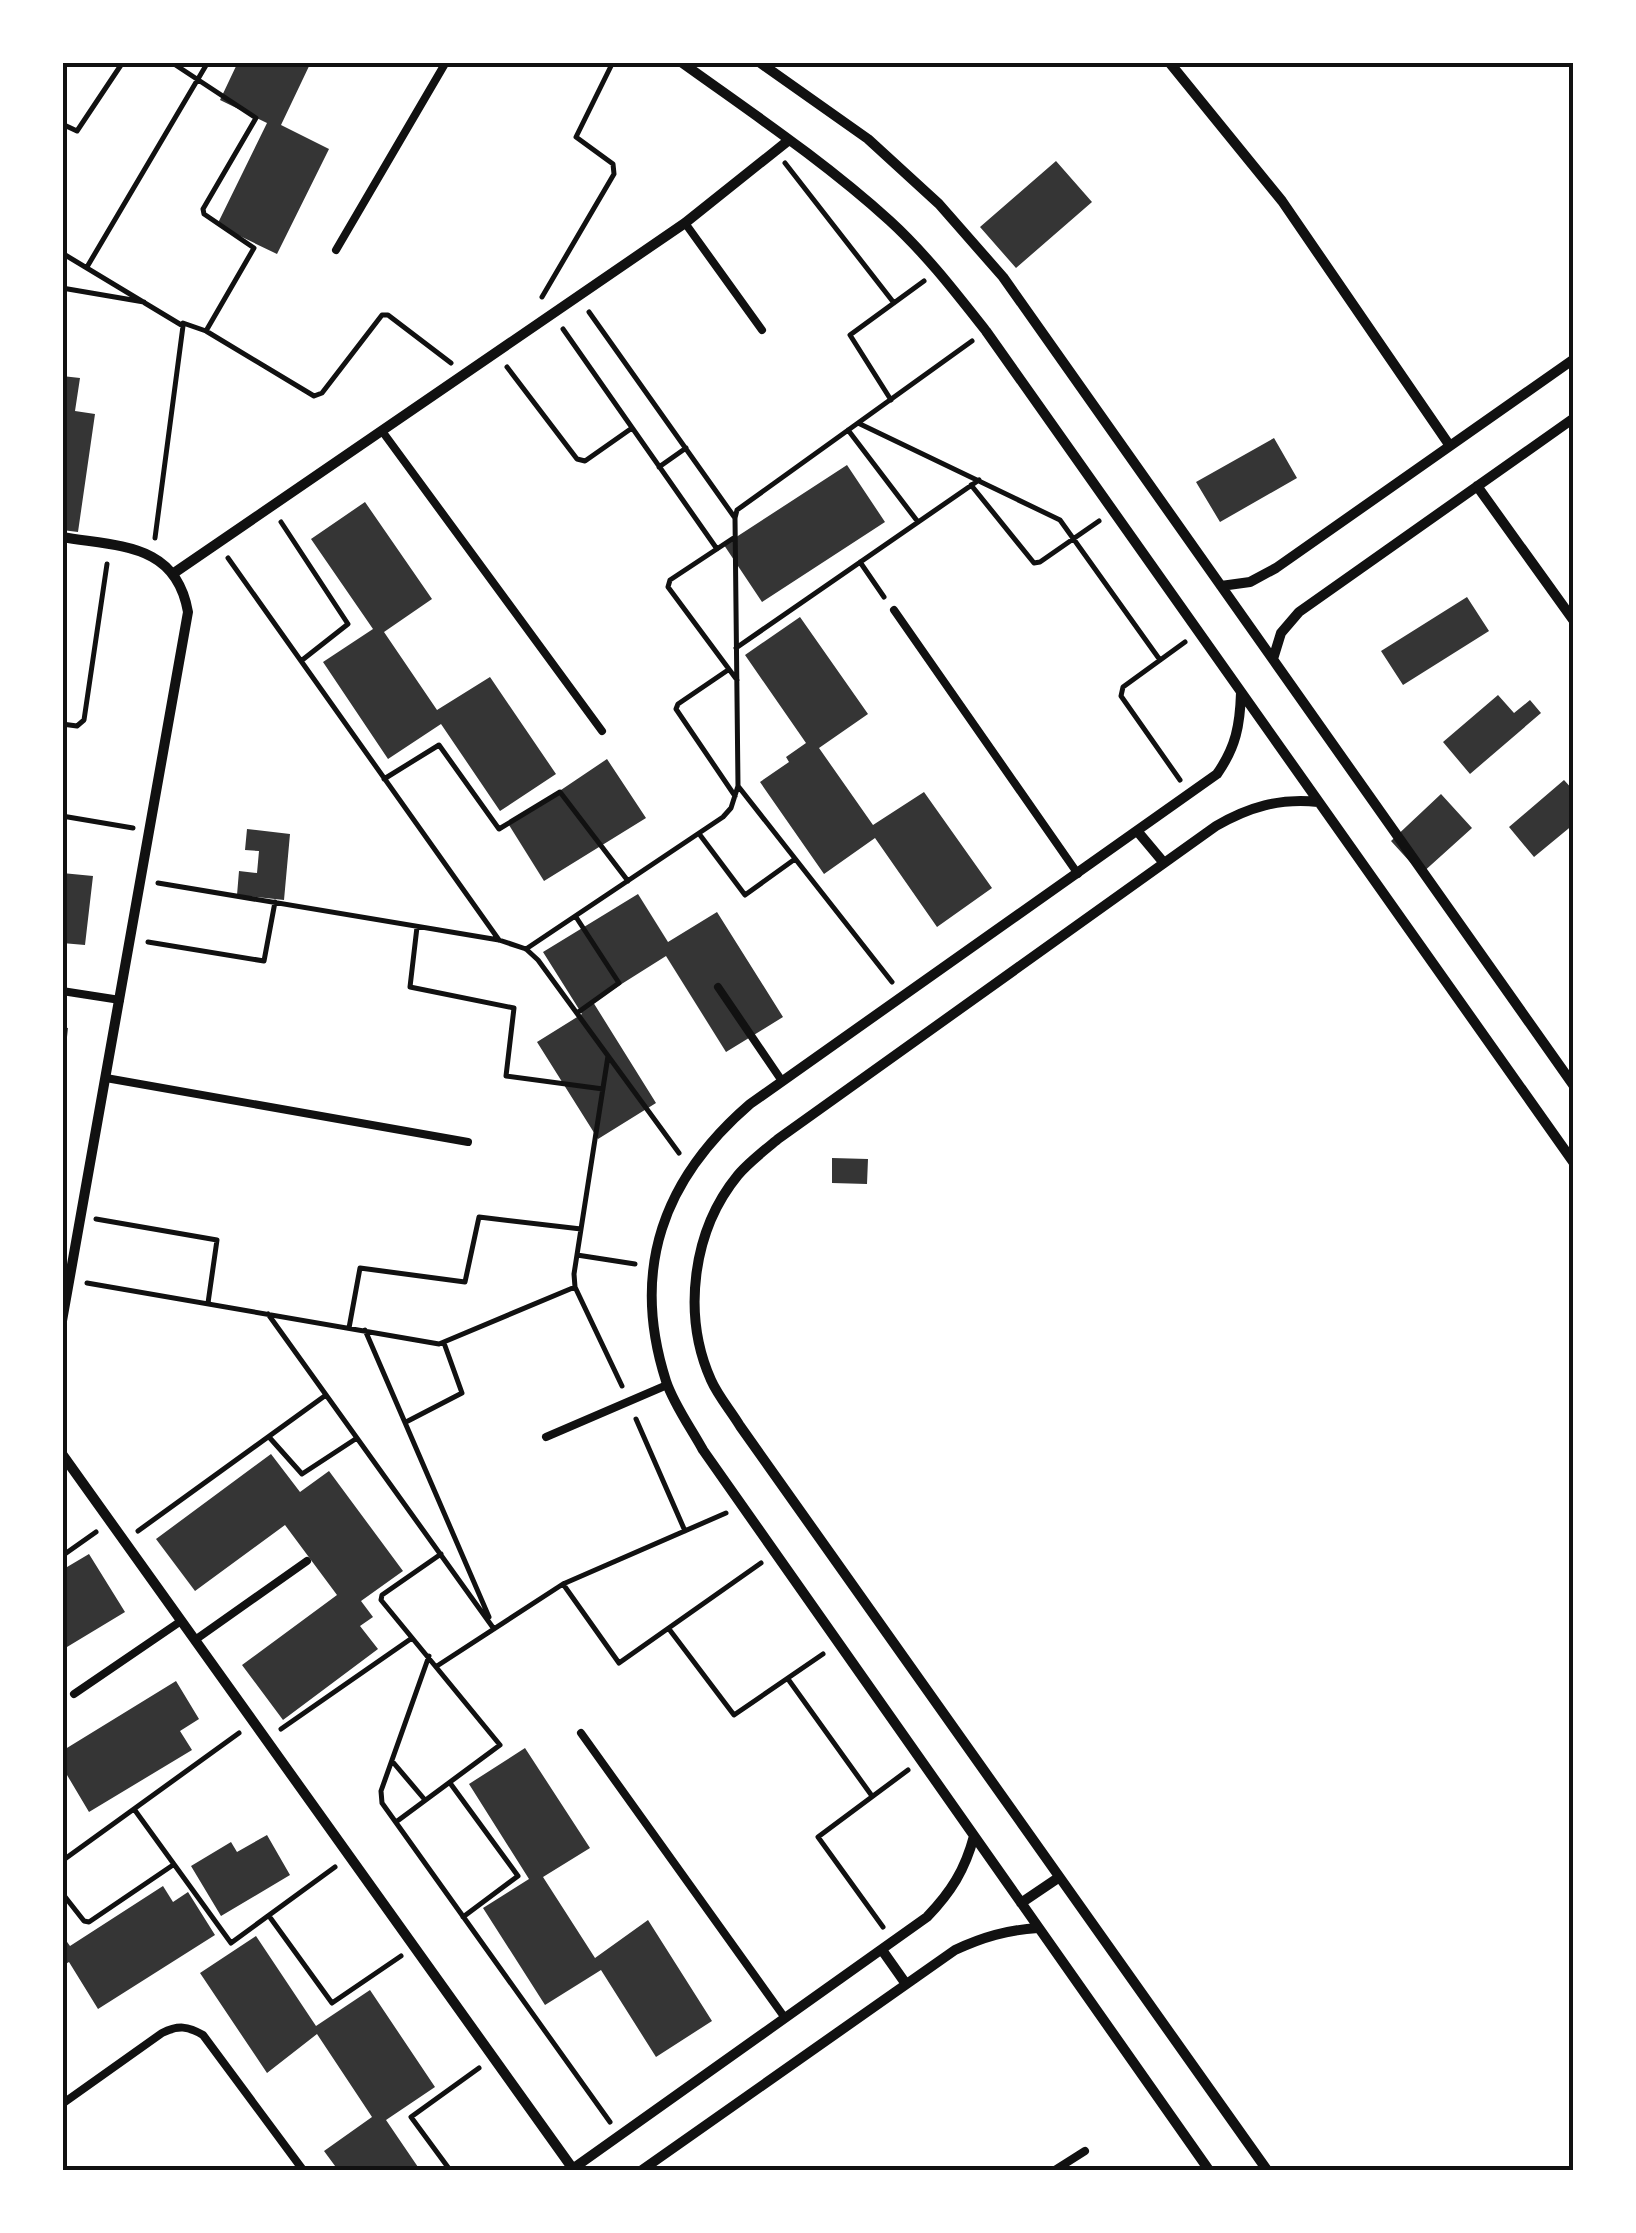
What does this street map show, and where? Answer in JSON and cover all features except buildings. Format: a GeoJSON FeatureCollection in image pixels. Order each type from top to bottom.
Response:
{"type":"FeatureCollection","features":[{"type":"Feature","properties":{"kind":"street"},"geometry":{"type":"LineString","coordinates":[[681,62],[789,140],[892,223],[938,271],[986,331],[1114,510],[1574,1163]]}},
{"type":"Feature","properties":{"kind":"street"},"geometry":{"type":"LineString","coordinates":[[758,62],[868,139],[939,204],[1003,277],[1574,1086]]}},
{"type":"Feature","properties":{"kind":"street"},"geometry":{"type":"LineString","coordinates":[[1169,62],[1282,201],[1450,446]]}},
{"type":"Feature","properties":{"kind":"street"},"geometry":{"type":"LineString","coordinates":[[174,573],[684,224],[789,140]]}},
{"type":"Feature","properties":{"kind":"street"},"geometry":{"type":"LineString","coordinates":[[1221,586],[1264,576],[1574,359]]}},
{"type":"Feature","properties":{"kind":"street"},"geometry":{"type":"LineString","coordinates":[[1273,660],[1281,633],[1299,612],[1574,418]]}},
{"type":"Feature","properties":{"kind":"street"},"geometry":{"type":"LineString","coordinates":[[1477,486],[1574,621]]}},
{"type":"Feature","properties":{"kind":"street"},"geometry":{"type":"LineString","coordinates":[[62,538],[152,556],[174,573],[184,591],[188,612],[62,1321]]}},
{"type":"Feature","properties":{"kind":"street"},"geometry":{"type":"LineString","coordinates":[[1209,2170],[703,1450],[667,1385],[652,1330],[653,1266],[664,1218],[690,1166],[716,1132],[782,1081],[1218,774],[1232,752],[1240,727],[1241,692]]}},
{"type":"Feature","properties":{"kind":"street"},"geometry":{"type":"LineString","coordinates":[[1268,2170],[1058,1878],[711,1380],[696,1328],[695,1274],[710,1222],[738,1176],[778,1138],[1240,812],[1293,799],[1318,802]]}},
{"type":"Feature","properties":{"kind":"street"},"geometry":{"type":"LineString","coordinates":[[1138,832],[1164,863]]}},
{"type":"Feature","properties":{"kind":"street"},"geometry":{"type":"LineString","coordinates":[[62,1454],[572,2170],[928,1918],[950,1894],[966,1866],[974,1836]]}},
{"type":"Feature","properties":{"kind":"street"},"geometry":{"type":"LineString","coordinates":[[1021,1903],[1058,1878]]}},
{"type":"Feature","properties":{"kind":"street"},"geometry":{"type":"LineString","coordinates":[[642,2170],[954,1950],[981,1937],[1038,1928]]}},
{"type":"Feature","properties":{"kind":"street"},"geometry":{"type":"LineString","coordinates":[[882,1950],[906,1984]]}},
{"type":"Feature","properties":{"kind":"lane"},"geometry":{"type":"LineString","coordinates":[[336,250],[446,62]]}},
{"type":"Feature","properties":{"kind":"lane"},"geometry":{"type":"LineString","coordinates":[[684,224],[762,330]]}},
{"type":"Feature","properties":{"kind":"lane"},"geometry":{"type":"LineString","coordinates":[[382,431],[602,731]]}},
{"type":"Feature","properties":{"kind":"lane"},"geometry":{"type":"LineString","coordinates":[[894,610],[1078,874]]}},
{"type":"Feature","properties":{"kind":"lane"},"geometry":{"type":"LineString","coordinates":[[718,988],[782,1081]]}},
{"type":"Feature","properties":{"kind":"lane"},"geometry":{"type":"LineString","coordinates":[[62,991],[120,1000]]}},
{"type":"Feature","properties":{"kind":"lane"},"geometry":{"type":"LineString","coordinates":[[106,1078],[468,1142]]}},
{"type":"Feature","properties":{"kind":"lane"},"geometry":{"type":"LineString","coordinates":[[546,1438],[667,1385]]}},
{"type":"Feature","properties":{"kind":"lane"},"geometry":{"type":"LineString","coordinates":[[195,1640],[307,1561]]}},
{"type":"Feature","properties":{"kind":"lane"},"geometry":{"type":"LineString","coordinates":[[74,1694],[182,1620]]}},
{"type":"Feature","properties":{"kind":"lane"},"geometry":{"type":"LineString","coordinates":[[581,1733],[785,2018]]}},
{"type":"Feature","properties":{"kind":"lane"},"geometry":{"type":"LineString","coordinates":[[62,2104],[162,2033],[176,2026],[190,2028],[203,2035],[303,2170]]}},
{"type":"Feature","properties":{"kind":"lane"},"geometry":{"type":"LineString","coordinates":[[1055,2170],[1085,2151]]}},
{"type":"Feature","properties":{"kind":"path"},"geometry":{"type":"LineString","coordinates":[[62,124],[74,131],[79,129],[123,62]]}},
{"type":"Feature","properties":{"kind":"path"},"geometry":{"type":"LineString","coordinates":[[171,62],[256,118],[203,209],[204,214],[254,248],[206,331]]}},
{"type":"Feature","properties":{"kind":"path"},"geometry":{"type":"LineString","coordinates":[[87,267],[208,62]]}},
{"type":"Feature","properties":{"kind":"path"},"geometry":{"type":"LineString","coordinates":[[536,306],[614,174],[613,164],[576,137],[613,62]]}},
{"type":"Feature","properties":{"kind":"path"},"geometry":{"type":"LineString","coordinates":[[776,150],[894,303]]}},
{"type":"Feature","properties":{"kind":"path"},"geometry":{"type":"LineString","coordinates":[[62,253],[180,322],[206,331],[314,396],[322,393],[385,314],[466,374]]}},
{"type":"Feature","properties":{"kind":"path"},"geometry":{"type":"LineString","coordinates":[[890,400],[850,335],[938,271]]}},
{"type":"Feature","properties":{"kind":"path"},"geometry":{"type":"LineString","coordinates":[[62,288],[147,302]]}},
{"type":"Feature","properties":{"kind":"path"},"geometry":{"type":"LineString","coordinates":[[579,297],[735,518]]}},
{"type":"Feature","properties":{"kind":"path"},"geometry":{"type":"LineString","coordinates":[[553,315],[717,549]]}},
{"type":"Feature","properties":{"kind":"path"},"geometry":{"type":"LineString","coordinates":[[152,556],[184,332],[180,322]]}},
{"type":"Feature","properties":{"kind":"path"},"geometry":{"type":"LineString","coordinates":[[526,949],[724,817],[736,796],[735,518],[743,505],[986,331]]}},
{"type":"Feature","properties":{"kind":"path"},"geometry":{"type":"LineString","coordinates":[[496,353],[577,459],[585,461],[632,428]]}},
{"type":"Feature","properties":{"kind":"path"},"geometry":{"type":"LineString","coordinates":[[858,424],[1050,514],[1074,538],[1160,660]]}},
{"type":"Feature","properties":{"kind":"path"},"geometry":{"type":"LineString","coordinates":[[848,430],[918,522]]}},
{"type":"Feature","properties":{"kind":"path"},"geometry":{"type":"LineString","coordinates":[[659,467],[686,448]]}},
{"type":"Feature","properties":{"kind":"path"},"geometry":{"type":"LineString","coordinates":[[736,648],[979,480]]}},
{"type":"Feature","properties":{"kind":"path"},"geometry":{"type":"LineString","coordinates":[[971,486],[1034,562],[1114,510]]}},
{"type":"Feature","properties":{"kind":"path"},"geometry":{"type":"LineString","coordinates":[[270,507],[348,620],[348,627],[300,661]]}},
{"type":"Feature","properties":{"kind":"path"},"geometry":{"type":"LineString","coordinates":[[735,536],[670,580],[668,587],[737,680]]}},
{"type":"Feature","properties":{"kind":"path"},"geometry":{"type":"LineString","coordinates":[[217,543],[499,940]]}},
{"type":"Feature","properties":{"kind":"path"},"geometry":{"type":"LineString","coordinates":[[62,724],[77,726],[84,720],[110,545]]}},
{"type":"Feature","properties":{"kind":"path"},"geometry":{"type":"LineString","coordinates":[[860,562],[894,610]]}},
{"type":"Feature","properties":{"kind":"path"},"geometry":{"type":"LineString","coordinates":[[1191,794],[1121,696],[1123,687],[1198,632]]}},
{"type":"Feature","properties":{"kind":"path"},"geometry":{"type":"LineString","coordinates":[[728,670],[676,709],[736,796]]}},
{"type":"Feature","properties":{"kind":"path"},"geometry":{"type":"LineString","coordinates":[[384,780],[439,745],[499,829],[560,792],[628,881]]}},
{"type":"Feature","properties":{"kind":"path"},"geometry":{"type":"LineString","coordinates":[[738,786],[903,997]]}},
{"type":"Feature","properties":{"kind":"path"},"geometry":{"type":"LineString","coordinates":[[62,816],[150,831]]}},
{"type":"Feature","properties":{"kind":"path"},"geometry":{"type":"LineString","coordinates":[[699,834],[745,894],[795,859]]}},
{"type":"Feature","properties":{"kind":"path"},"geometry":{"type":"LineString","coordinates":[[141,880],[499,940],[526,949],[690,1166]]}},
{"type":"Feature","properties":{"kind":"path"},"geometry":{"type":"LineString","coordinates":[[130,939],[264,961],[275,902]]}},
{"type":"Feature","properties":{"kind":"path"},"geometry":{"type":"LineString","coordinates":[[576,916],[620,983],[577,1013]]}},
{"type":"Feature","properties":{"kind":"path"},"geometry":{"type":"LineString","coordinates":[[417,927],[410,988],[514,1008],[506,1076],[603,1089]]}},
{"type":"Feature","properties":{"kind":"path"},"geometry":{"type":"LineString","coordinates":[[608,1056],[576,1254],[575,1287],[685,1531]]}},
{"type":"Feature","properties":{"kind":"path"},"geometry":{"type":"LineString","coordinates":[[81,1217],[214,1238],[217,1244],[208,1303]]}},
{"type":"Feature","properties":{"kind":"path"},"geometry":{"type":"LineString","coordinates":[[349,1328],[360,1268],[465,1282],[479,1217],[581,1229]]}},
{"type":"Feature","properties":{"kind":"path"},"geometry":{"type":"LineString","coordinates":[[576,1254],[653,1266]]}},
{"type":"Feature","properties":{"kind":"path"},"geometry":{"type":"LineString","coordinates":[[70,1280],[444,1343],[575,1287]]}},
{"type":"Feature","properties":{"kind":"path"},"geometry":{"type":"LineString","coordinates":[[268,1314],[494,1628]]}},
{"type":"Feature","properties":{"kind":"path"},"geometry":{"type":"LineString","coordinates":[[365,1330],[494,1628]]}},
{"type":"Feature","properties":{"kind":"path"},"geometry":{"type":"LineString","coordinates":[[405,1422],[462,1392],[444,1343]]}},
{"type":"Feature","properties":{"kind":"path"},"geometry":{"type":"LineString","coordinates":[[125,1541],[326,1395]]}},
{"type":"Feature","properties":{"kind":"path"},"geometry":{"type":"LineString","coordinates":[[269,1436],[302,1474],[357,1438]]}},
{"type":"Feature","properties":{"kind":"path"},"geometry":{"type":"LineString","coordinates":[[437,1666],[563,1584],[742,1506]]}},
{"type":"Feature","properties":{"kind":"path"},"geometry":{"type":"LineString","coordinates":[[62,1556],[110,1521]]}},
{"type":"Feature","properties":{"kind":"path"},"geometry":{"type":"LineString","coordinates":[[563,1584],[616,1663],[622,1663],[775,1552]]}},
{"type":"Feature","properties":{"kind":"path"},"geometry":{"type":"LineString","coordinates":[[396,1822],[500,1743],[380,1597],[441,1554]]}},
{"type":"Feature","properties":{"kind":"path"},"geometry":{"type":"LineString","coordinates":[[668,1629],[734,1716],[838,1643]]}},
{"type":"Feature","properties":{"kind":"path"},"geometry":{"type":"LineString","coordinates":[[266,1739],[413,1638]]}},
{"type":"Feature","properties":{"kind":"path"},"geometry":{"type":"LineString","coordinates":[[429,1656],[380,1796],[620,2136]]}},
{"type":"Feature","properties":{"kind":"path"},"geometry":{"type":"LineString","coordinates":[[788,1679],[872,1796]]}},
{"type":"Feature","properties":{"kind":"path"},"geometry":{"type":"LineString","coordinates":[[62,1861],[254,1722]]}},
{"type":"Feature","properties":{"kind":"path"},"geometry":{"type":"LineString","coordinates":[[392,1760],[425,1800]]}},
{"type":"Feature","properties":{"kind":"path"},"geometry":{"type":"LineString","coordinates":[[894,1941],[818,1837],[920,1760]]}},
{"type":"Feature","properties":{"kind":"path"},"geometry":{"type":"LineString","coordinates":[[450,1783],[518,1874],[463,1917]]}},
{"type":"Feature","properties":{"kind":"path"},"geometry":{"type":"LineString","coordinates":[[134,1809],[229,1942],[350,1857]]}},
{"type":"Feature","properties":{"kind":"path"},"geometry":{"type":"LineString","coordinates":[[62,1893],[89,1922],[173,1865]]}},
{"type":"Feature","properties":{"kind":"path"},"geometry":{"type":"LineString","coordinates":[[269,1916],[332,2003],[414,1947]]}},
{"type":"Feature","properties":{"kind":"path"},"geometry":{"type":"LineString","coordinates":[[450,2170],[411,2118],[494,2058]]}}]}
